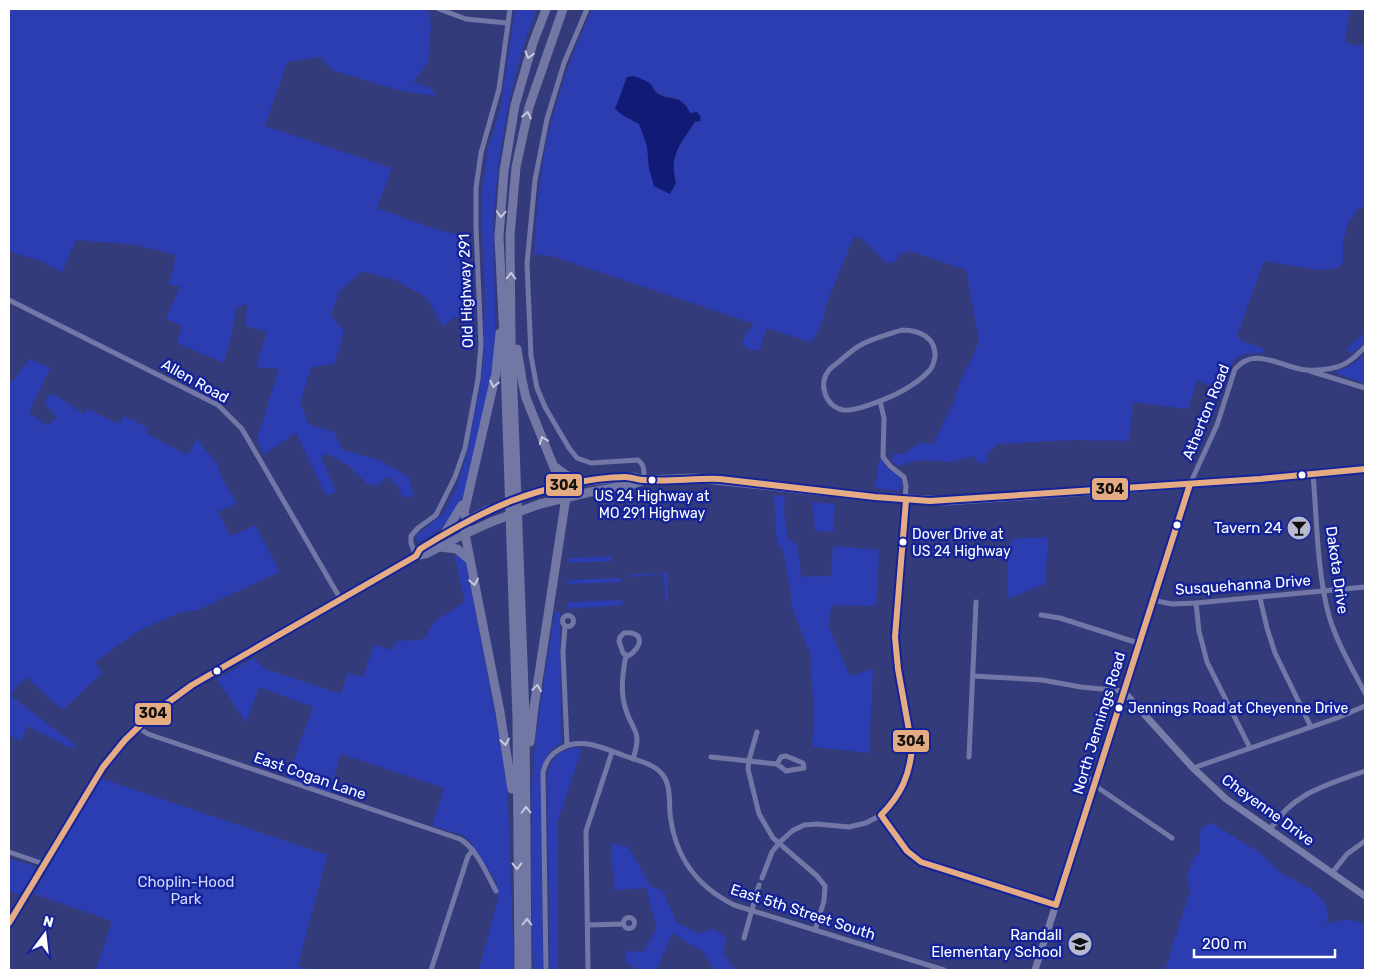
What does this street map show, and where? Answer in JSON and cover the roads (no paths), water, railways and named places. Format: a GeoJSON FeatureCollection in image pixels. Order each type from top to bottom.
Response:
{"type":"FeatureCollection","features":[{"type":"Feature","properties":{"kind":"highway"},"geometry":{"type":"LineString","coordinates":[[518,970],[516,709],[505,347],[499,237],[504,171],[515,105],[533,43],[546,9]]}},
{"type":"Feature","properties":{"kind":"highway"},"geometry":{"type":"LineString","coordinates":[[527,970],[526,788],[510,235],[516,167],[529,106],[563,9]]}},
{"type":"Feature","properties":{"kind":"highway"},"geometry":{"type":"LineString","coordinates":[[511,299],[526,398],[566,497],[535,698],[530,735],[530,772],[526,788]]}},
{"type":"Feature","properties":{"kind":"highway"},"geometry":{"type":"LineString","coordinates":[[502,318],[496,374],[464,512],[467,520],[465,534],[506,746],[511,778],[516,844]]}},
{"type":"Feature","properties":{"kind":"highway"},"geometry":{"type":"LineString","coordinates":[[554,466],[580,482]]}},
{"type":"Feature","properties":{"kind":"highway"},"geometry":{"type":"LineString","coordinates":[[467,520],[536,492],[562,485],[626,477],[644,480],[720,479],[906,500],[957,500],[1190,484],[1365,469]]}},
{"type":"Feature","properties":{"kind":"highway"},"geometry":{"type":"LineString","coordinates":[[465,534],[540,504],[566,497],[631,485],[644,480]]}},
{"type":"Feature","properties":{"kind":"highway"},"geometry":{"type":"LineString","coordinates":[[445,533],[459,512],[468,493]]}},
{"type":"Feature","properties":{"kind":"highway"},"geometry":{"type":"LineString","coordinates":[[564,513],[576,495]]}},
{"type":"Feature","properties":{"kind":"highway"},"geometry":{"type":"LineString","coordinates":[[440,547],[457,549],[470,560]]}},
{"type":"Feature","properties":{"kind":"main road"},"geometry":{"type":"LineString","coordinates":[[416,556],[420,550],[467,520]]}},
{"type":"Feature","properties":{"kind":"main road"},"geometry":{"type":"LineString","coordinates":[[9,923],[104,767],[138,727],[164,704],[192,685],[416,556],[428,554],[465,534]]}},
{"type":"Feature","properties":{"kind":"street"},"geometry":{"type":"LineString","coordinates":[[438,9],[466,18],[507,23]]}},
{"type":"Feature","properties":{"kind":"street","name":"Old Highway 291"},"geometry":{"type":"LineString","coordinates":[[416,556],[411,543],[411,536],[418,528],[436,515],[453,481],[465,448],[476,389],[481,344],[476,188],[482,153],[499,89],[510,9]]}},
{"type":"Feature","properties":{"kind":"street"},"geometry":{"type":"LineString","coordinates":[[587,9],[555,91],[547,119],[535,180],[528,264],[532,366],[541,397],[572,454],[591,463],[638,460],[643,467],[644,480]]}},
{"type":"Feature","properties":{"kind":"street","name":"Allen Road"},"geometry":{"type":"LineString","coordinates":[[9,300],[218,405],[242,429],[340,600]]}},
{"type":"Feature","properties":{"kind":"street"},"geometry":{"type":"LineString","coordinates":[[902,330],[918,331],[926,335],[932,342],[935,350],[930,370],[908,387],[880,401],[848,410],[838,408],[825,395],[826,376],[834,366],[858,346],[874,339],[902,330]]}},
{"type":"Feature","properties":{"kind":"street","name":"Atherton Road"},"geometry":{"type":"LineString","coordinates":[[1190,484],[1217,425],[1235,369],[1239,364],[1249,358],[1260,357],[1307,370],[1337,367],[1353,358],[1365,348]]}},
{"type":"Feature","properties":{"kind":"street"},"geometry":{"type":"LineString","coordinates":[[1307,370],[1365,388]]}},
{"type":"Feature","properties":{"kind":"street"},"geometry":{"type":"LineString","coordinates":[[762,878],[767,861],[778,843],[792,831],[804,825],[849,826],[866,823],[881,816],[894,804],[902,792],[909,773],[912,747],[898,669],[895,637],[906,486],[904,477],[890,466],[883,457],[884,418],[880,401]]}},
{"type":"Feature","properties":{"kind":"street","name":"Dakota Drive"},"geometry":{"type":"LineString","coordinates":[[1313,474],[1324,592],[1329,617],[1337,638],[1365,693]]}},
{"type":"Feature","properties":{"kind":"street","name":"North Jennings Road"},"geometry":{"type":"LineString","coordinates":[[1035,970],[1190,484]]}},
{"type":"Feature","properties":{"kind":"street","name":"Susquehanna Drive"},"geometry":{"type":"LineString","coordinates":[[1152,600],[1172,604],[1196,603],[1365,587]]}},
{"type":"Feature","properties":{"kind":"street"},"geometry":{"type":"LineString","coordinates":[[1260,598],[1275,653],[1311,728]]}},
{"type":"Feature","properties":{"kind":"street"},"geometry":{"type":"LineString","coordinates":[[969,757],[976,602]]}},
{"type":"Feature","properties":{"kind":"street"},"geometry":{"type":"LineString","coordinates":[[1196,603],[1199,631],[1207,662],[1250,748]]}},
{"type":"Feature","properties":{"kind":"street"},"geometry":{"type":"LineString","coordinates":[[1041,615],[1060,618],[1138,643]]}},
{"type":"Feature","properties":{"kind":"street"},"geometry":{"type":"LineString","coordinates":[[565,626],[563,652],[568,745]]}},
{"type":"Feature","properties":{"kind":"street"},"geometry":{"type":"LineString","coordinates":[[546,970],[543,772],[548,759],[568,745],[592,744],[633,759],[638,739],[623,699],[622,690],[626,655],[623,653],[619,640],[624,633],[631,633],[640,639],[640,643],[633,653],[626,655]]}},
{"type":"Feature","properties":{"kind":"street"},"geometry":{"type":"LineString","coordinates":[[973,676],[1042,680],[1081,687],[1123,691]]}},
{"type":"Feature","properties":{"kind":"street","name":"Cheyenne Drive"},"geometry":{"type":"LineString","coordinates":[[1123,691],[1193,768],[1226,799],[1365,896]]}},
{"type":"Feature","properties":{"kind":"street"},"geometry":{"type":"LineString","coordinates":[[1193,768],[1311,728],[1365,706]]}},
{"type":"Feature","properties":{"kind":"street","name":"East Cogan Lane"},"geometry":{"type":"LineString","coordinates":[[138,727],[148,734],[460,838],[472,850]]}},
{"type":"Feature","properties":{"kind":"street"},"geometry":{"type":"LineString","coordinates":[[757,732],[748,760],[748,769],[759,814],[768,831],[778,843],[817,876],[825,886],[824,901],[815,930]]}},
{"type":"Feature","properties":{"kind":"street"},"geometry":{"type":"LineString","coordinates":[[588,970],[586,831],[612,752]]}},
{"type":"Feature","properties":{"kind":"street"},"geometry":{"type":"LineString","coordinates":[[711,757],[777,764],[786,771],[804,768],[803,763],[786,756],[781,757],[777,764]]}},
{"type":"Feature","properties":{"kind":"street","name":"East 5th Street South"},"geometry":{"type":"LineString","coordinates":[[633,759],[655,767],[665,778],[668,786],[673,836],[682,857],[694,875],[719,898],[734,905],[944,970]]}},
{"type":"Feature","properties":{"kind":"street"},"geometry":{"type":"LineString","coordinates":[[1270,830],[1283,811],[1302,796],[1365,772]]}},
{"type":"Feature","properties":{"kind":"street"},"geometry":{"type":"LineString","coordinates":[[1088,777],[1094,785],[1172,838]]}},
{"type":"Feature","properties":{"kind":"street"},"geometry":{"type":"LineString","coordinates":[[881,816],[907,850],[921,862],[1056,905]]}},
{"type":"Feature","properties":{"kind":"street"},"geometry":{"type":"LineString","coordinates":[[1332,873],[1347,854],[1365,841]]}},
{"type":"Feature","properties":{"kind":"street"},"geometry":{"type":"LineString","coordinates":[[431,970],[468,856],[472,850],[496,891]]}},
{"type":"Feature","properties":{"kind":"street"},"geometry":{"type":"LineString","coordinates":[[9,852],[44,864]]}},
{"type":"Feature","properties":{"kind":"street"},"geometry":{"type":"LineString","coordinates":[[744,938],[759,885]]}},
{"type":"Feature","properties":{"kind":"street"},"geometry":{"type":"LineString","coordinates":[[588,924],[623,924]]}},
{"type":"Feature","properties":{"kind":"place","name":"US 24 Highway at MO 291 Highway"},"geometry":{"type":"Point","coordinates":[652,480]}},
{"type":"Feature","properties":{"kind":"place","name":"Tavern 24"},"geometry":{"type":"Point","coordinates":[1299,528]}},
{"type":"Feature","properties":{"kind":"place","name":"Dover Drive at US 24 Highway"},"geometry":{"type":"Point","coordinates":[903,542]}},
{"type":"Feature","properties":{"kind":"place","name":"Jennings Road at Cheyenne Drive"},"geometry":{"type":"Point","coordinates":[1119,708]}},
{"type":"Feature","properties":{"kind":"place","name":"Randall Elementary School"},"geometry":{"type":"Point","coordinates":[1080,944]}},
{"type":"Feature","properties":{"kind":"park label","name":"Choplin-Hood Park"},"geometry":{"type":"Point","coordinates":[186,890]}}]}
